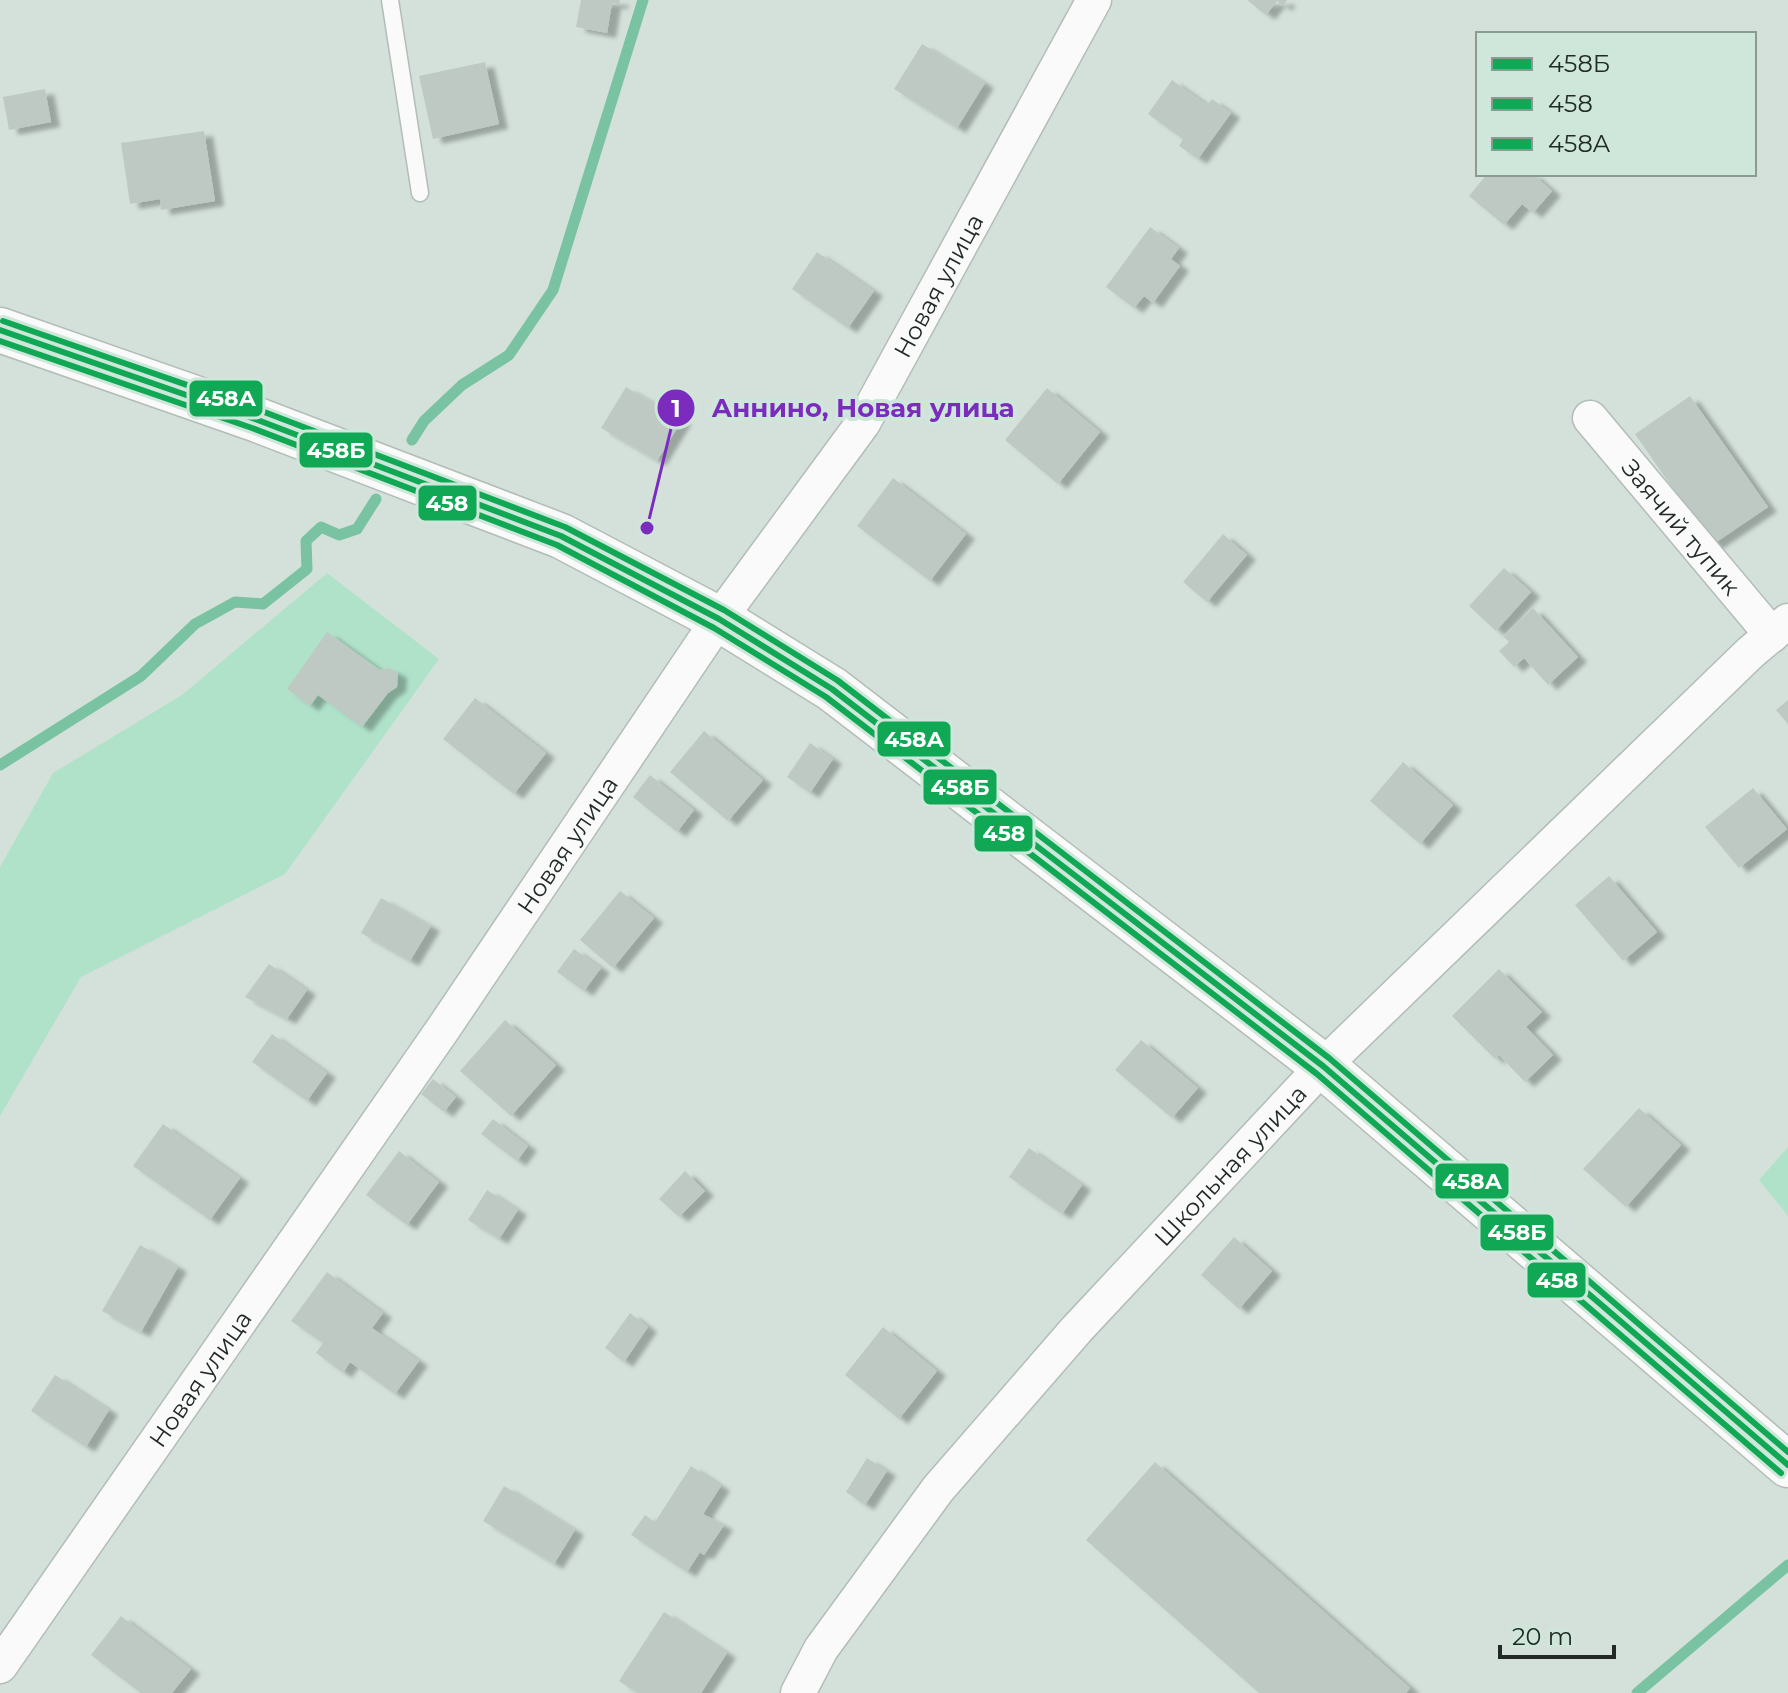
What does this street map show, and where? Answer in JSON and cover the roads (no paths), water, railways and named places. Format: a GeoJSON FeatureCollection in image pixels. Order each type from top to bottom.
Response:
{"type":"FeatureCollection","features":[{"type":"Feature","properties":{"kind":"main road"},"geometry":{"type":"LineString","coordinates":[[0,330],[255,419],[561,536],[719,619],[832,689],[1323,1066],[1788,1465]]}},
{"type":"Feature","properties":{"kind":"street","name":"Новая улица"},"geometry":{"type":"LineString","coordinates":[[0,1666],[443,1029],[719,619],[863,423],[1094,0]]}},
{"type":"Feature","properties":{"kind":"street","name":"Заячий тупик"},"geometry":{"type":"LineString","coordinates":[[1590,418],[1780,628]]}},
{"type":"Feature","properties":{"kind":"street","name":"Школьная улица"},"geometry":{"type":"LineString","coordinates":[[798,1693],[821,1649],[938,1489],[1077,1329],[1323,1066],[1780,628]]}},
{"type":"Feature","properties":{"kind":"lane"},"geometry":{"type":"LineString","coordinates":[[390,0],[420,193]]}},
{"type":"Feature","properties":{"kind":"waterway"},"geometry":{"type":"LineString","coordinates":[[412,440],[424,421],[462,385],[509,355],[553,290],[643,0]]}},
{"type":"Feature","properties":{"kind":"waterway"},"geometry":{"type":"LineString","coordinates":[[0,765],[141,676],[195,624],[235,602],[263,604],[307,569],[306,541],[321,527],[339,535],[357,529],[376,499]]}},
{"type":"Feature","properties":{"kind":"waterway"},"geometry":{"type":"LineString","coordinates":[[1637,1693],[1788,1565]]}},
{"type":"Feature","properties":{"kind":"place","name":"Аннино, Новая улица"},"geometry":{"type":"Point","coordinates":[647,528]}}]}
